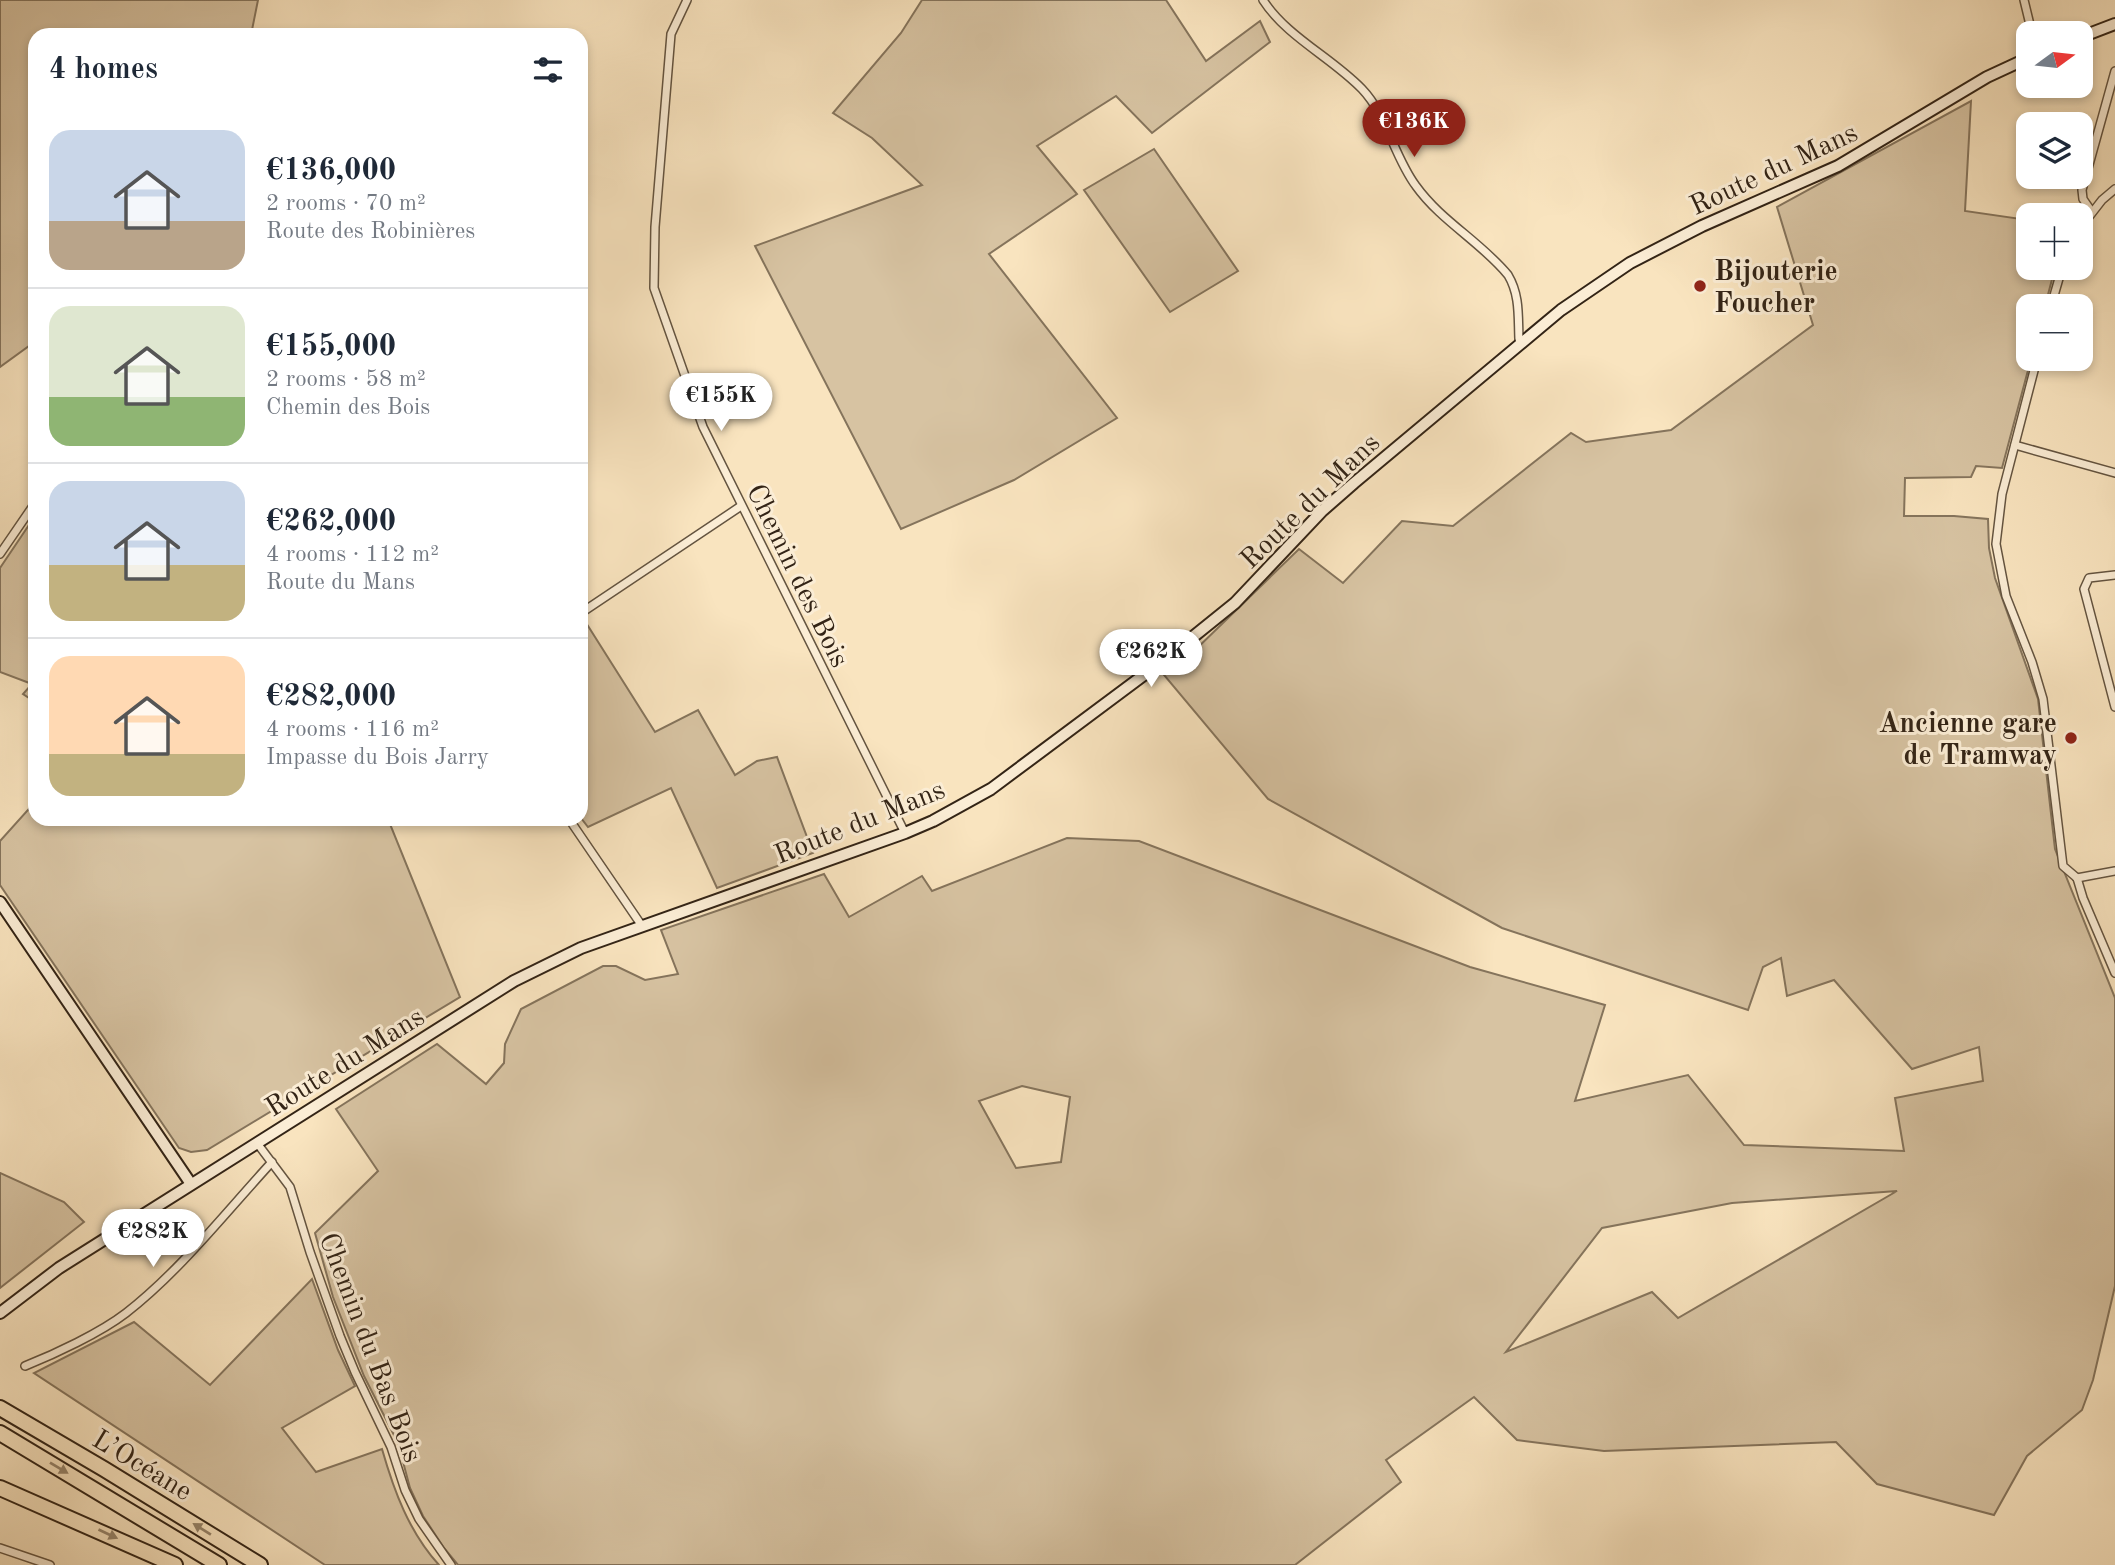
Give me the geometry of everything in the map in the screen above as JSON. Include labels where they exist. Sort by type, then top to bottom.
[{"type":"highway","name":"L’Océane","points":[[0,1408],[260,1565]]},
{"type":"highway","name":"L’Océane","points":[[0,1433],[219,1565]]},
{"type":"highway","points":[[0,1488],[175,1565]]},
{"type":"street","name":"Chemin des Bois","points":[[687,0],[671,34],[654,288],[703,427],[905,833]]},
{"type":"street","points":[[1263,0],[1278,19],[1345,72],[1365,92],[1402,165],[1427,201],[1508,275],[1518,299],[1519,339],[1522,342]]},
{"type":"street","points":[[2024,0],[2029,21]]},
{"type":"street","points":[[2093,32],[2115,24]]},
{"type":"street","name":"Route du Mans","points":[[0,1313],[59,1268],[514,981],[581,948],[905,833],[933,821],[990,789],[1212,623],[1248,590],[1322,511],[1561,310],[1646,254],[1702,226],[1838,166],[1987,77],[2016,64]]},
{"type":"street","points":[[2086,203],[2082,190],[2115,71]]},
{"type":"street","points":[[2093,211],[2115,189]]},
{"type":"street","points":[[2034,371],[1998,514],[1998,560],[2006,596],[2043,699],[2063,866],[2077,878],[2115,974]]},
{"type":"street","points":[[2015,445],[2115,473]]},
{"type":"street","points":[[588,609],[741,506]]},
{"type":"street","points":[[0,554],[28,513]]},
{"type":"street","points":[[2115,575],[2089,578],[2084,589],[2115,707]]},
{"type":"street","points":[[574,826],[642,926]]},
{"type":"street","points":[[2077,878],[2115,871]]},
{"type":"street","points":[[0,902],[191,1184]]},
{"type":"street","name":"Chemin du Bas Bois","points":[[257,1143],[290,1186],[340,1336],[391,1447],[405,1490],[419,1520],[451,1565]]},
{"type":"street","points":[[25,1366],[56,1353],[124,1315],[173,1270],[272,1162]]},
{"type":"street","points":[[0,1548],[50,1565]]},
{"type":"shaded area","points":[[0,0],[258,0],[252,28],[28,28],[28,347],[0,367]]},
{"type":"shaded area","points":[[922,0],[1166,0],[1206,61],[1260,21],[1270,42],[1152,133],[1116,96],[1037,146],[1077,194],[989,254],[1117,418],[1014,480],[901,529],[755,246],[922,185],[872,138],[833,113],[901,33]]},
{"type":"shaded area","points":[[1971,101],[1965,211],[2016,218],[2016,280],[2052,280],[2048,294],[2016,294],[2016,371],[2028,371],[2002,468],[1976,466],[1971,477],[1905,478],[1904,516],[1988,519],[1989,548],[1995,578],[2038,699],[2055,849],[2115,998],[2115,1286],[2093,1380],[2082,1410],[2027,1456],[1994,1515],[1877,1484],[1836,1442],[1604,1451],[1517,1440],[1474,1397],[1386,1460],[1401,1482],[1295,1565],[458,1565],[423,1516],[410,1488],[398,1443],[364,1376],[333,1297],[315,1233],[378,1171],[336,1109],[437,1044],[486,1084],[504,1063],[505,1044],[521,1009],[603,966],[616,966],[645,980],[678,974],[661,930],[824,874],[849,917],[922,876],[932,891],[1067,838],[1139,841],[1470,967],[1605,1005],[1575,1101],[1688,1075],[1744,1145],[1904,1151],[1895,1098],[1983,1081],[1979,1047],[1912,1069],[1834,980],[1787,996],[1781,958],[1763,967],[1748,1010],[1502,928],[1268,799],[1164,675],[1189,656],[1299,549],[1343,583],[1402,521],[1453,526],[1571,433],[1586,442],[1671,430],[1813,325],[1777,207]],"holes":[[[1022,1086],[1070,1097],[1061,1162],[1016,1168],[979,1101]],[[1897,1191],[1678,1318],[1652,1292],[1506,1352],[1602,1228],[1732,1203]]]},
{"type":"shaded area","points":[[1154,149],[1238,271],[1170,312],[1084,190]]},
{"type":"shaded area","points":[[28,526],[28,682],[0,672],[0,568]]},
{"type":"shaded area","points":[[588,626],[655,732],[698,710],[735,775],[757,761],[777,757],[813,853],[717,888],[671,788],[588,827]]},
{"type":"shaded area","points":[[28,810],[28,826],[391,826],[460,997],[207,1150],[191,1152],[179,1148],[0,885],[0,841]]},
{"type":"shaded area","points":[[0,1173],[64,1202],[84,1222],[0,1288]]},
{"type":"shaded area","points":[[312,1279],[338,1350],[355,1386],[282,1428],[316,1472],[382,1449],[411,1525],[439,1565],[325,1565],[34,1373],[134,1322],[210,1385]]},
{"type":"place","name":"Bijouterie Foucher","points":[[1700,286]]},
{"type":"place","name":"Ancienne gare de Tramway","points":[[2071,738]]}]
